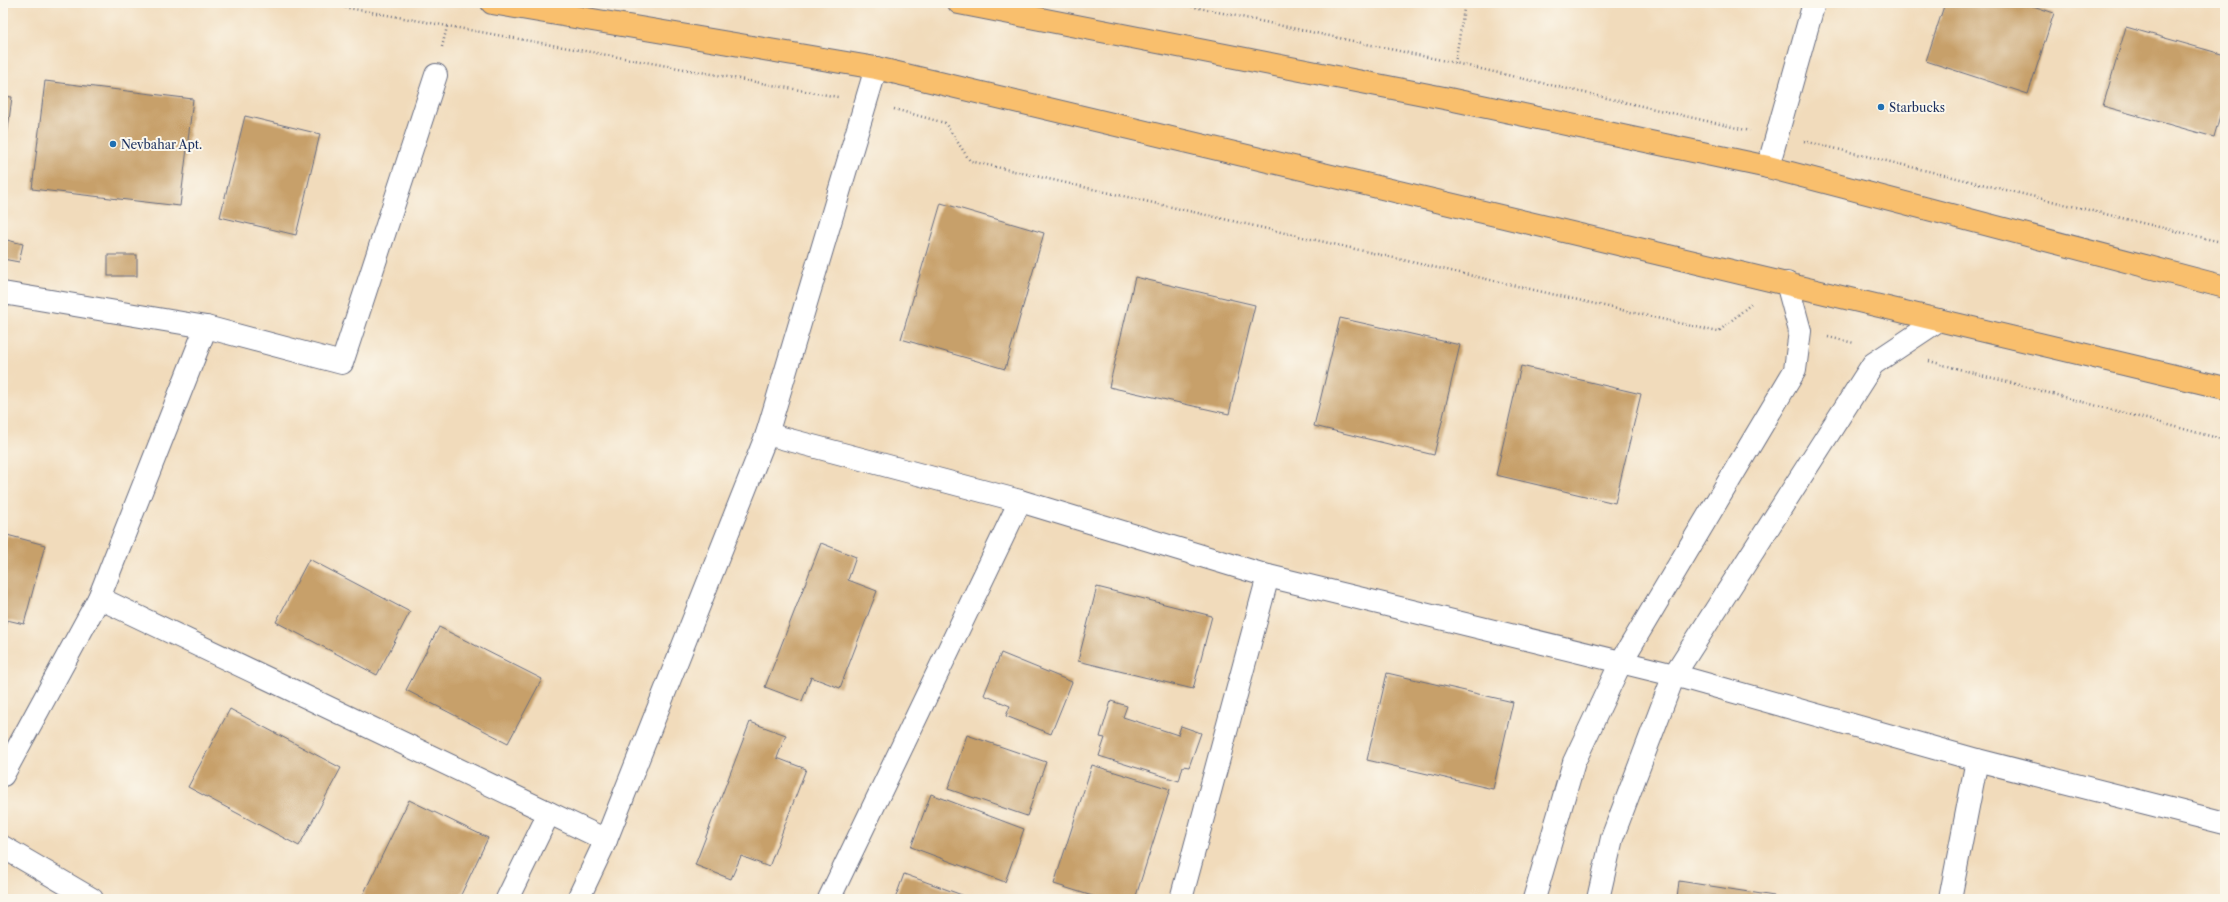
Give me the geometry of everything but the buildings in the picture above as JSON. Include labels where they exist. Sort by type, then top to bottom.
[{"type":"main road","points":[[492,3],[876,68],[2225,388]]},
{"type":"main road","points":[[959,3],[1456,101],[1768,167],[2225,288]]},
{"type":"street","points":[[1768,167],[1814,3]]},
{"type":"street","points":[[578,899],[606,840],[766,434],[876,68]]},
{"type":"street","points":[[3,293],[206,327],[342,363],[436,75]]},
{"type":"street","points":[[1534,899],[1574,762],[1621,662],[1795,370],[1800,331],[1787,283]]},
{"type":"street","points":[[1598,899],[1612,838],[1674,675],[1873,364],[1939,320]]},
{"type":"street","points":[[3,775],[99,598],[206,327]]},
{"type":"street","points":[[766,434],[1020,501],[1268,576],[1674,675],[1977,760],[2225,823]]},
{"type":"street","points":[[829,899],[1020,501]]},
{"type":"street","points":[[1181,899],[1268,576]]},
{"type":"street","points":[[99,598],[606,840]]},
{"type":"street","points":[[1950,899],[1977,760]]},
{"type":"street","points":[[507,899],[549,813]]},
{"type":"street","points":[[3,847],[92,899]]},
{"type":"path","points":[[321,3],[866,102],[945,123],[970,161],[1718,332],[1752,303]]},
{"type":"path","points":[[1176,3],[1455,63],[1723,126],[1807,142],[2225,244]]},
{"type":"path","points":[[1455,63],[1465,3]]},
{"type":"path","points":[[1800,331],[1893,351],[2225,440]]},
{"type":"place","name":"Starbucks","points":[[1881,107]]},
{"type":"place","name":"Nevbahar Apt.","points":[[113,144]]}]
